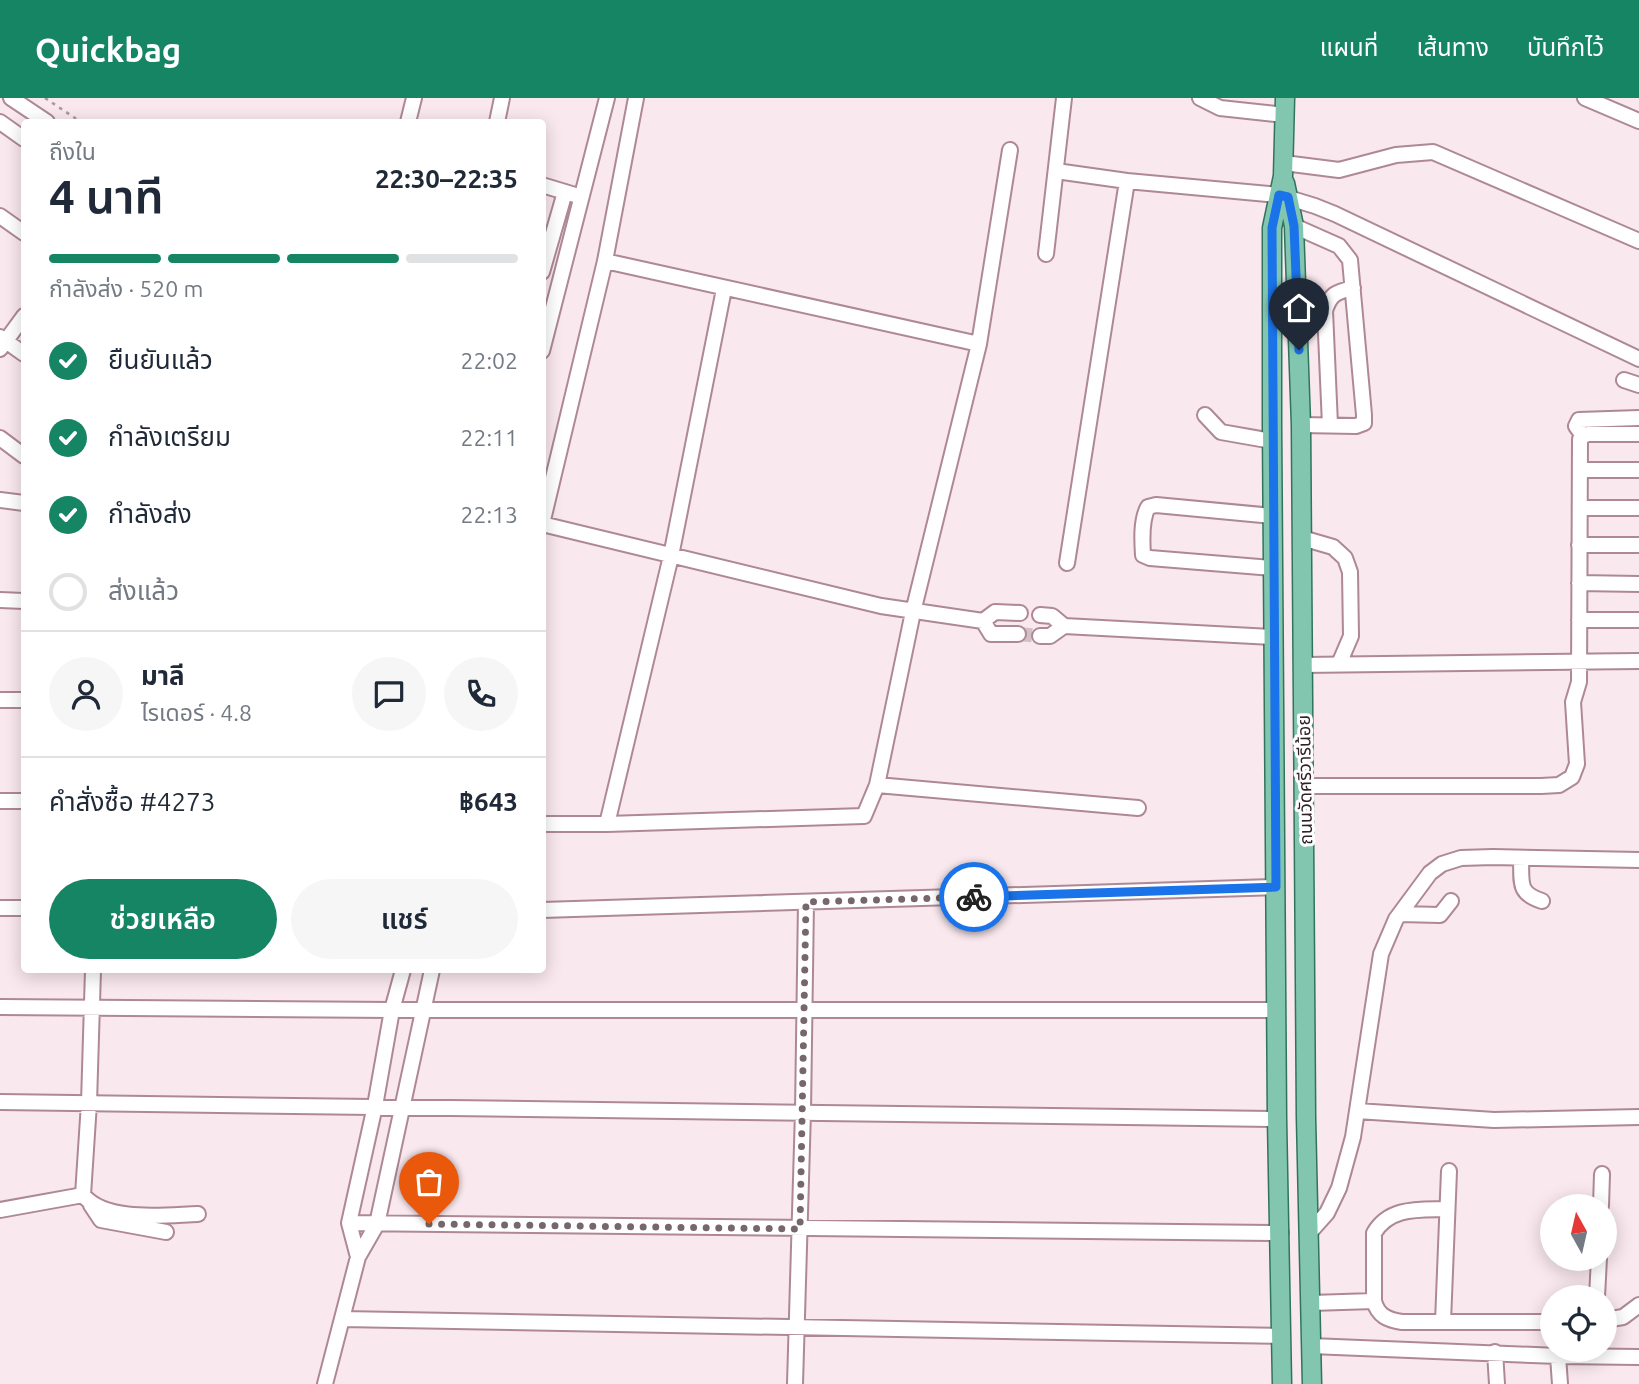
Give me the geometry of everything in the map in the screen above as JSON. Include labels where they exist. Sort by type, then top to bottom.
[{"type":"main road","name":"ถนนวัดศรีวารีน้อย","points":[[1285,106],[1284,196],[1294,226],[1301,425],[1306,1117],[1312,1384]]},
{"type":"main road","name":"ถนนวัดศรีวารีน้อย","points":[[1282,1384],[1277,1119],[1272,228],[1284,196]]},
{"type":"main road","points":[[1272,433],[1301,425]]},
{"type":"street","points":[[11,98],[42,119]]},
{"type":"street","points":[[409,119],[414,98]]},
{"type":"street","points":[[498,119],[502,98]]},
{"type":"street","points":[[546,336],[607,98]]},
{"type":"street","points":[[546,507],[605,261],[636,98]]},
{"type":"street","points":[[1046,254],[1063,98]]},
{"type":"street","points":[[1199,98],[1220,108],[1285,106]]},
{"type":"street","points":[[1585,98],[1639,121]]},
{"type":"street","points":[[0,122],[21,137]]},
{"type":"street","points":[[546,824],[864,816],[877,785],[913,612],[979,344],[1010,150]]},
{"type":"street","points":[[1284,170],[1339,170],[1396,155],[1433,152],[1639,241]]},
{"type":"street","points":[[1056,171],[1127,181],[1284,196],[1335,214],[1639,359]]},
{"type":"street","points":[[1066,563],[1127,181]]},
{"type":"street","points":[[546,187],[583,198]]},
{"type":"street","points":[[546,258],[565,192]]},
{"type":"street","points":[[0,216],[21,231]]},
{"type":"street","points":[[1294,226],[1339,246],[1350,260],[1364,423],[1356,426],[1301,425]]},
{"type":"street","points":[[605,261],[979,344]]},
{"type":"street","points":[[1329,425],[1325,311],[1329,297],[1336,292],[1353,288]]},
{"type":"street","points":[[607,824],[671,556],[724,289]]},
{"type":"street","points":[[21,320],[2,342],[21,352]]},
{"type":"street","points":[[1624,380],[1639,385]]},
{"type":"street","points":[[1205,415],[1218,431],[1272,433]]},
{"type":"street","points":[[1583,436],[1576,426],[1579,420],[1639,418]]},
{"type":"street","points":[[1305,786],[1541,786],[1559,785],[1573,776],[1577,764],[1573,702],[1579,682],[1580,439],[1588,434],[1639,434]]},
{"type":"street","points":[[0,439],[21,454]]},
{"type":"street","points":[[1580,470],[1639,470]]},
{"type":"street","points":[[0,500],[21,503]]},
{"type":"street","points":[[1273,516],[1156,505],[1148,507],[1144,514],[1143,555],[1150,558],[1273,568]]},
{"type":"street","points":[[1580,508],[1639,508]]},
{"type":"street","points":[[546,525],[913,612],[983,621],[995,612],[1020,613]]},
{"type":"street","points":[[1302,538],[1334,547],[1345,558],[1350,572],[1351,636],[1339,664]]},
{"type":"street","points":[[1579,545],[1639,545]]},
{"type":"street","points":[[1579,583],[1639,584]]},
{"type":"street","points":[[0,600],[21,601]]},
{"type":"street","points":[[1040,615],[1052,616],[1064,626],[1274,637]]},
{"type":"street","points":[[1579,620],[1639,620]]},
{"type":"street","points":[[983,621],[991,634],[1018,635]]},
{"type":"street","points":[[1040,636],[1050,636],[1064,626]]},
{"type":"street","points":[[1303,665],[1639,661]]},
{"type":"street","points":[[0,700],[21,700]]},
{"type":"street","points":[[877,785],[1138,808]]},
{"type":"street","points":[[0,801],[21,801]]},
{"type":"street","points":[[1310,1232],[1327,1213],[1339,1188],[1353,1137],[1381,954],[1400,914],[1430,873],[1442,864],[1461,858],[1639,860]]},
{"type":"street","points":[[1521,859],[1523,891],[1527,896],[1542,901]]},
{"type":"street","points":[[546,910],[1276,887]]},
{"type":"street","points":[[1400,914],[1440,915],[1451,901]]},
{"type":"street","points":[[795,1384],[806,902]]},
{"type":"street","points":[[0,908],[21,908]]},
{"type":"street","points":[[93,973],[86,1200],[101,1220],[166,1232]]},
{"type":"street","points":[[358,1257],[349,1223],[375,1106],[392,1010],[402,973]]},
{"type":"street","points":[[325,1384],[358,1257],[377,1224],[431,973]]},
{"type":"street","points":[[0,1007],[1277,1010]]},
{"type":"street","points":[[0,1102],[1277,1119]]},
{"type":"street","points":[[1357,1111],[1494,1120],[1639,1117]]},
{"type":"street","points":[[1443,1322],[1449,1171]]},
{"type":"street","points":[[1601,1194],[1602,1174]]},
{"type":"street","points":[[0,1210],[86,1200],[116,1213],[198,1214]]},
{"type":"street","points":[[1447,1209],[1398,1211],[1378,1225],[1374,1233],[1374,1301],[1382,1316],[1391,1320],[1443,1322],[1540,1322]]},
{"type":"street","points":[[349,1223],[1281,1233]]},
{"type":"street","points":[[1311,1303],[1374,1301]]},
{"type":"street","points":[[1617,1318],[1623,1317],[1639,1305]]},
{"type":"street","points":[[342,1319],[1282,1336]]},
{"type":"street","points":[[1311,1346],[1540,1355]]},
{"type":"street","points":[[1495,1352],[1497,1384]]},
{"type":"street","points":[[1617,1357],[1639,1357]]},
{"type":"street","points":[[1558,1362],[1560,1384]]},
{"type":"path","points":[[45,98],[76,119]]},
{"type":"tunnel","points":[[1018,634],[1040,636]]},
{"type":"way so far","points":[[429,1224],[800,1229],[806,902],[974,897]]},
{"type":"route","points":[[974,897],[1276,887],[1272,228],[1279,195],[1288,197],[1294,226],[1299,350]]}]
